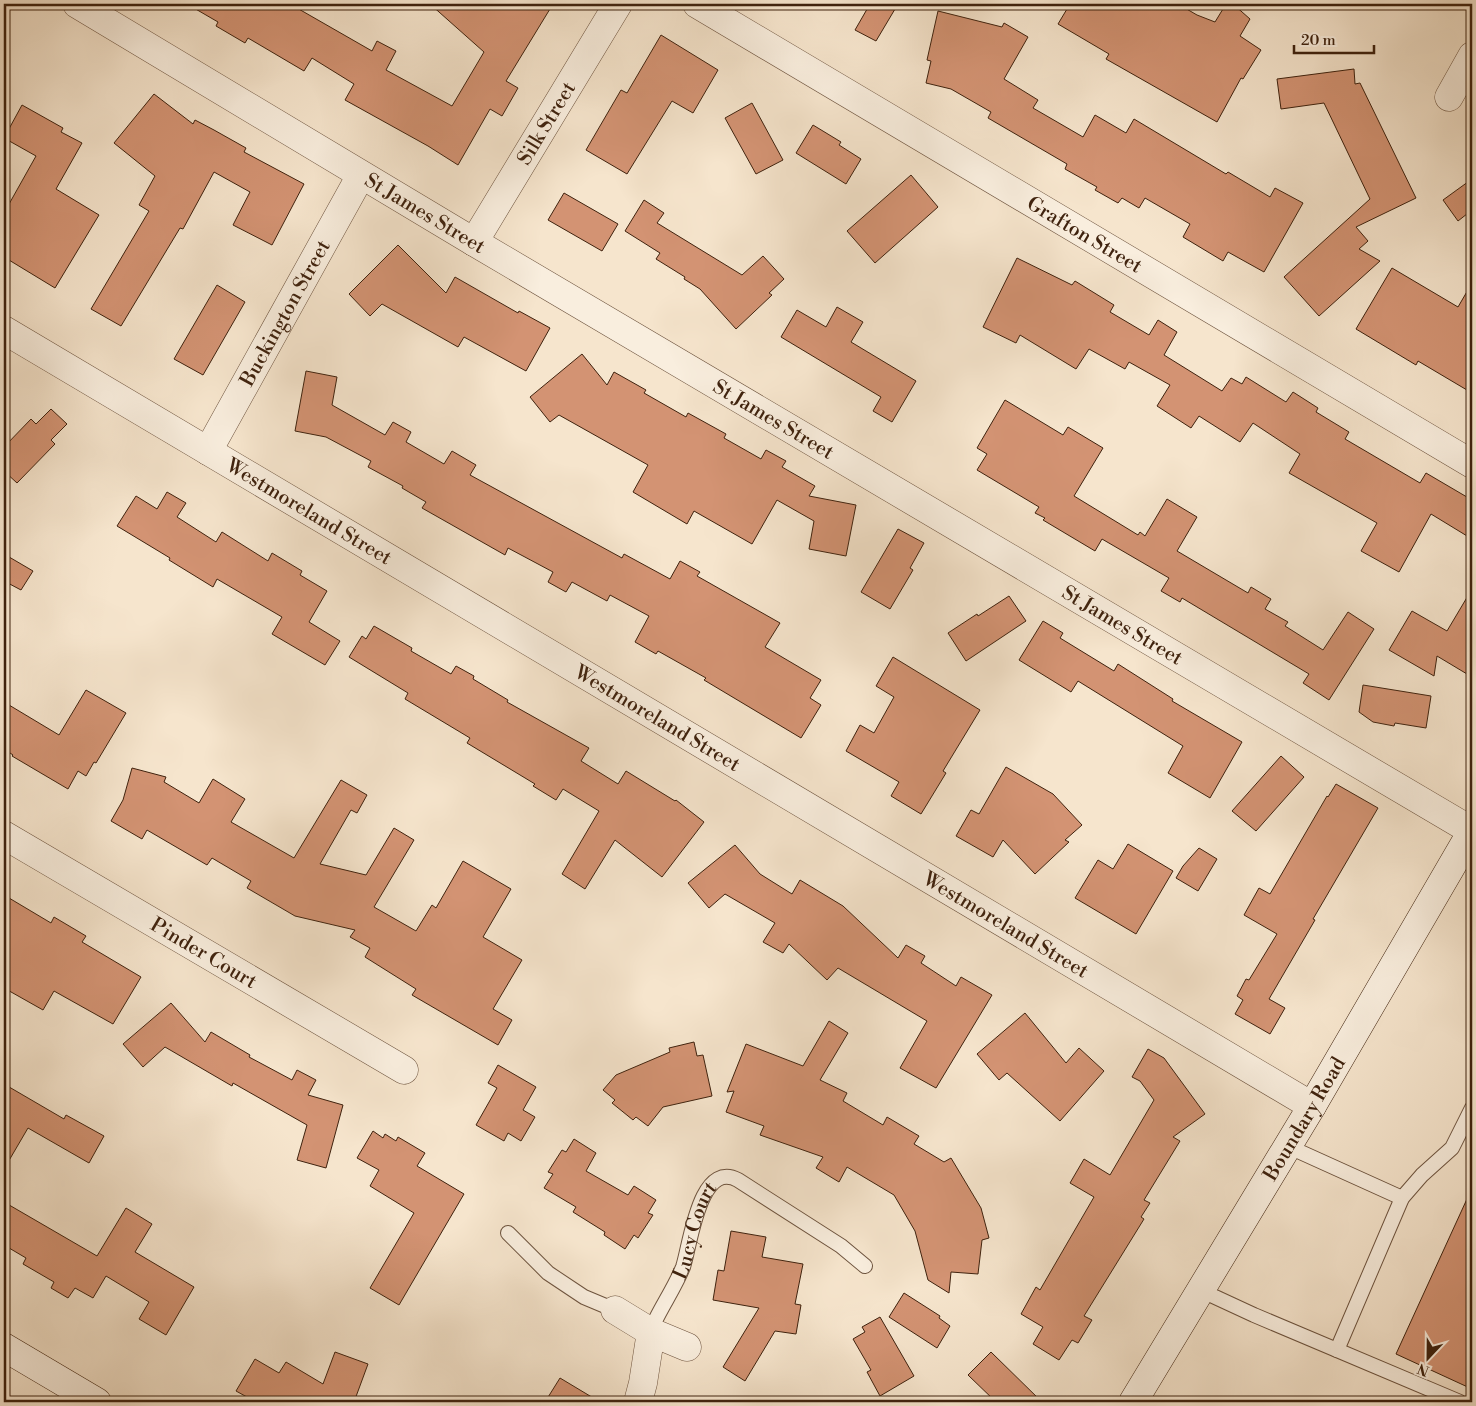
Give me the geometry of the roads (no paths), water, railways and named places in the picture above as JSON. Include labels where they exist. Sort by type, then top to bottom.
[{"type":"street","name":"St James Street","points":[[77,4],[474,242],[1472,831]]},
{"type":"street","name":"Silk Street","points":[[474,242],[618,4]]},
{"type":"street","name":"Grafton Street","points":[[697,4],[1472,464]]},
{"type":"street","points":[[1449,97],[1472,56]]},
{"type":"street","name":"Buckington Street","points":[[208,451],[361,175]]},
{"type":"street","name":"Westmoreland Street","points":[[7,340],[208,451],[1312,1106]]},
{"type":"street","name":"Boundary Road","points":[[1133,1402],[1312,1106],[1472,831]]},
{"type":"street","name":"Pinder Court","points":[[4,835],[404,1070]]},
{"type":"street","points":[[615,1310],[651,1332],[687,1347]]},
{"type":"street","name":"Lucy Court","points":[[638,1402],[651,1332]]},
{"type":"street","points":[[4,1347],[97,1402]]},
{"type":"lane","points":[[1337,1350],[1402,1198],[1422,1175],[1452,1148],[1472,1108]]},
{"type":"lane","points":[[1287,1146],[1402,1198]]},
{"type":"lane","name":"Lucy Court","points":[[651,1332],[656,1318],[683,1266],[700,1201],[708,1188],[722,1178],[738,1180],[841,1246],[865,1266]]},
{"type":"lane","points":[[508,1233],[548,1273],[584,1297],[615,1310]]},
{"type":"lane","points":[[1200,1290],[1460,1402]]}]
